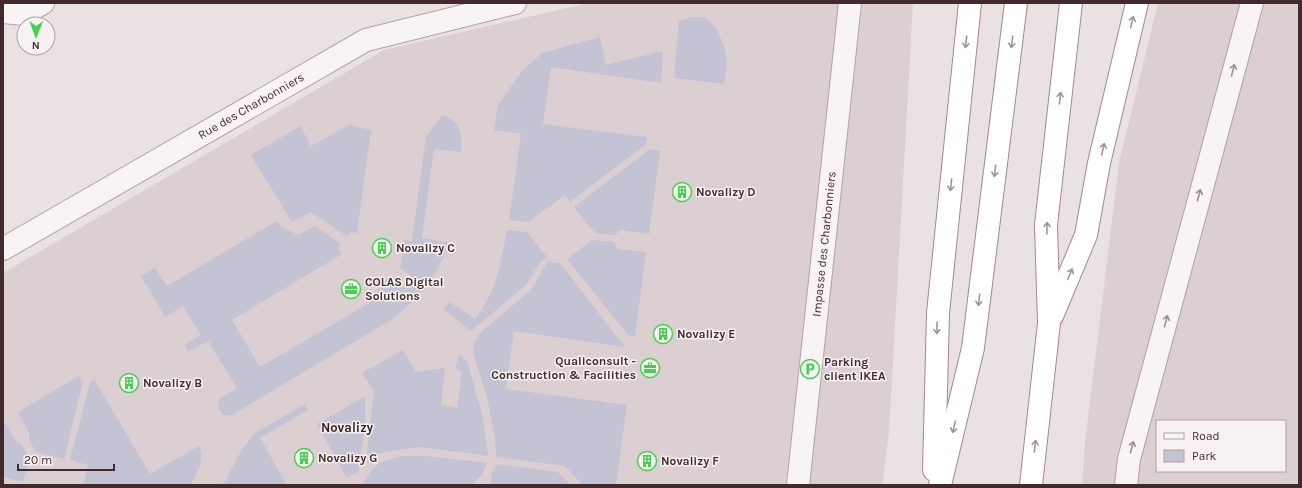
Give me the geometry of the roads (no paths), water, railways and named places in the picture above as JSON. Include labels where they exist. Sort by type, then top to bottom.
[{"type":"highway","points":[[934,485],[938,313],[970,3]]},
{"type":"highway","points":[[940,485],[973,348],[1016,3]]},
{"type":"highway","points":[[1031,485],[1049,323],[1046,225],[1071,3]]},
{"type":"highway","points":[[1049,323],[1086,235],[1099,163],[1137,3]]},
{"type":"street","points":[[3,12],[24,14],[43,3]]},
{"type":"street","name":"Rue des Charbonniers","points":[[3,249],[366,40],[515,3]]},
{"type":"street","name":"Impasse des Charbonniers","points":[[798,485],[850,3]]},
{"type":"street","points":[[1126,485],[1129,459],[1224,109],[1242,35],[1252,3]]},
{"type":"place","name":"Novalizy D","points":[[682,192]]},
{"type":"place","name":"Novalizy C","points":[[382,248]]},
{"type":"place","name":"COLAS Digital Solutions","points":[[351,289]]},
{"type":"place","name":"Novalizy E","points":[[663,334]]},
{"type":"place","name":"Qualiconsult - Construction & Facilities","points":[[650,368]]},
{"type":"place","name":"Parking client IKEA","points":[[810,369]]},
{"type":"place","name":"Novalizy B","points":[[129,383]]},
{"type":"place","name":"Novalizy G","points":[[304,458]]},
{"type":"place","name":"Novalizy F","points":[[647,461]]},
{"type":"district","name":"Novalizy","points":[[347,427]]}]
